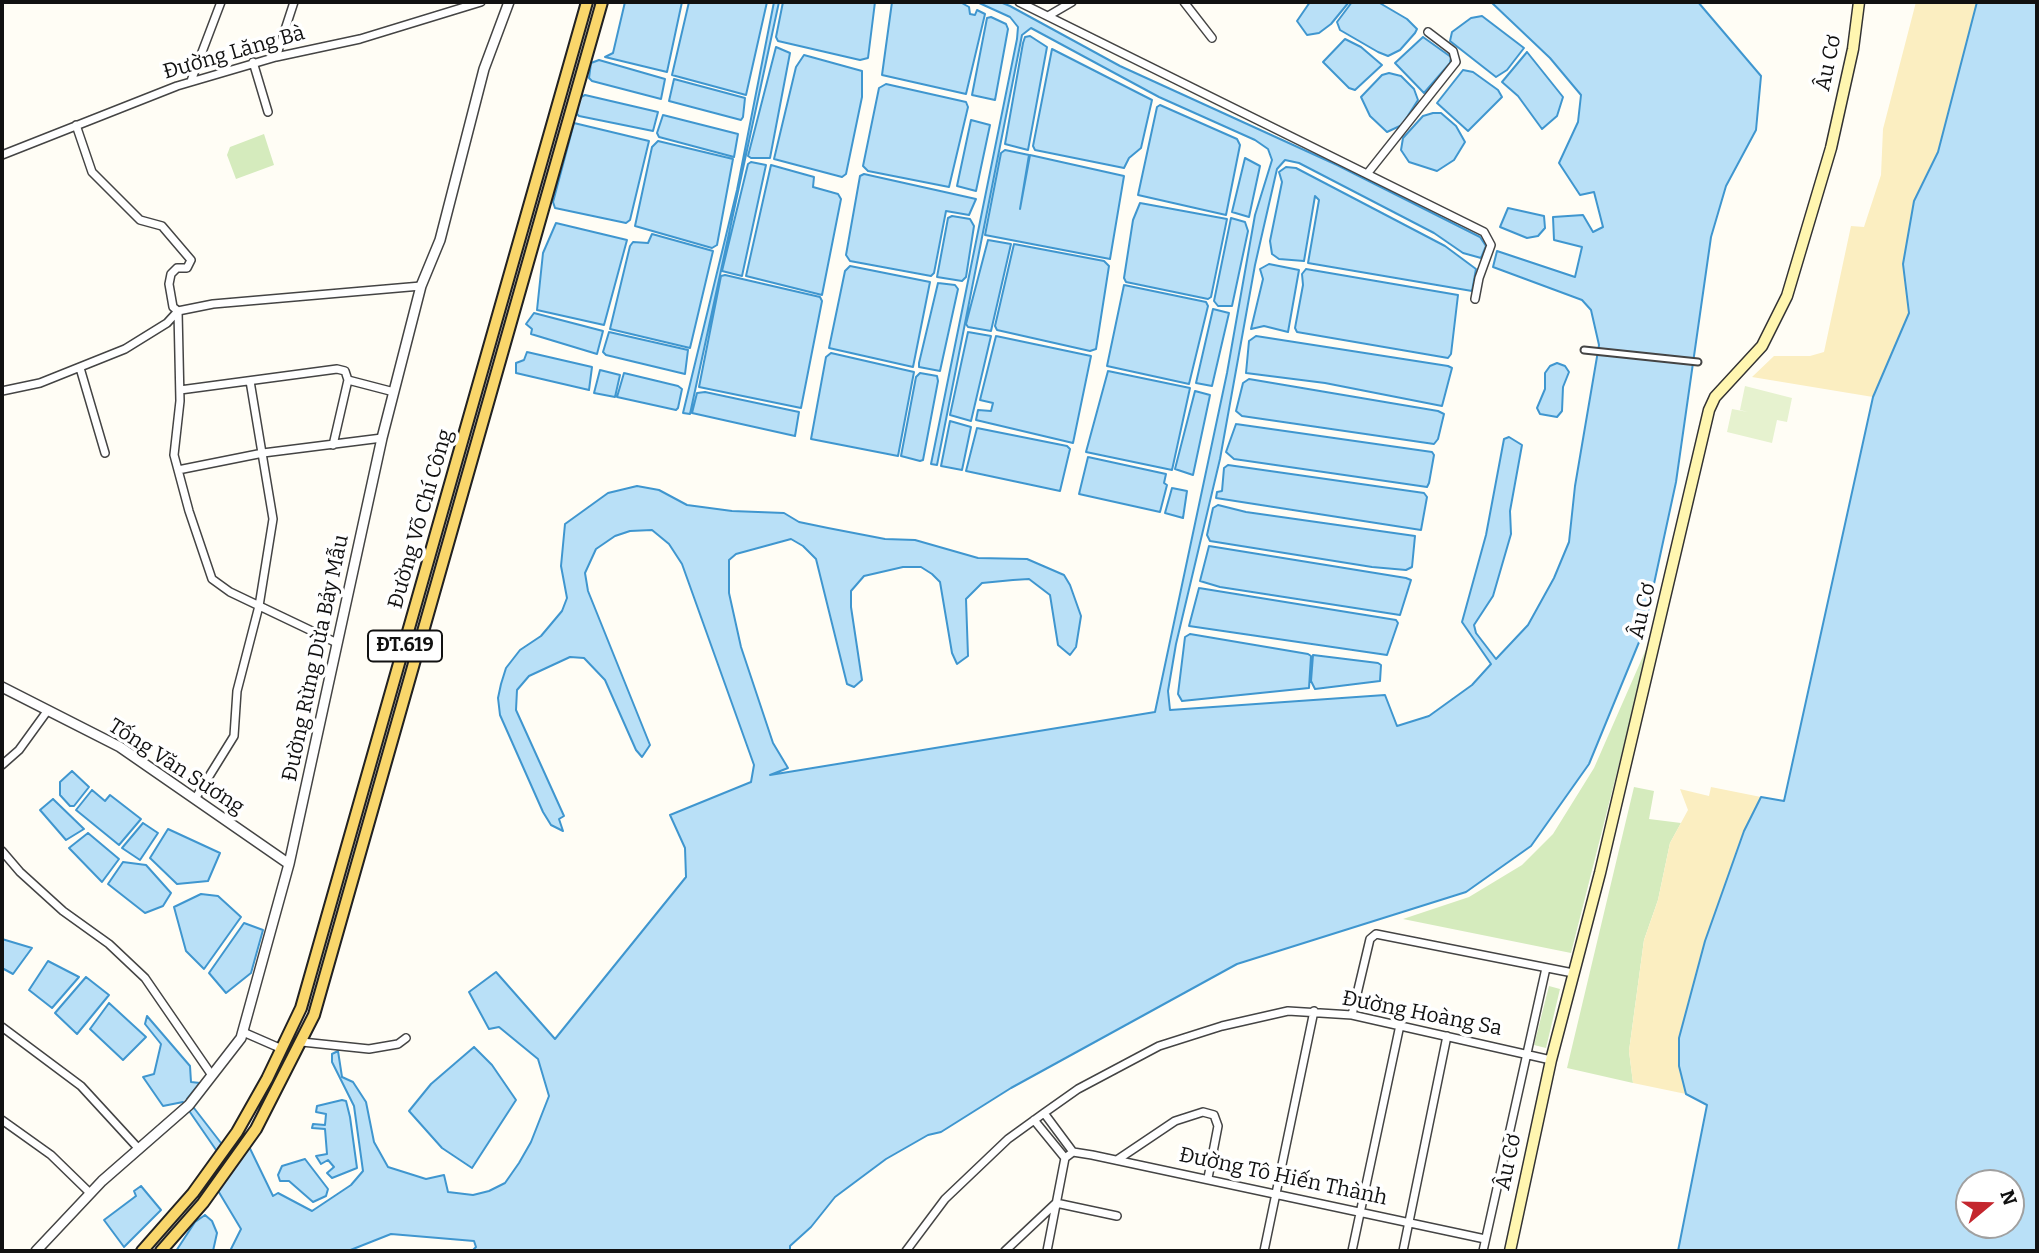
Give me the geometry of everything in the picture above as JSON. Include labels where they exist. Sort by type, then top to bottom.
[{"type":"main road","name":"Đường Võ Chí Công","points":[[142,1251],[192,1193],[237,1132],[282,1049],[300,1008],[328,918],[587,2]]},
{"type":"main road","name":"Đường Võ Chí Công","points":[[161,1251],[203,1203],[256,1129],[302,1042],[330,968],[602,2]]},
{"type":"main road","name":"Âu Cơ","points":[[1510,1251],[1551,1059],[1654,649],[1709,410],[1714,397],[1762,346],[1787,296],[1831,148],[1853,49],[1860,2]]},
{"type":"main road","points":[[472,409],[486,413]]},
{"type":"street","points":[[191,81],[221,2]]},
{"type":"street","points":[[276,57],[294,2]]},
{"type":"street","name":"Đường Lăng Bà","points":[[2,155],[191,81],[253,62],[360,39],[481,2]]},
{"type":"street","name":"Đường Rừng Dừa Bảy Mẫu","points":[[36,1251],[90,1193],[189,1105],[243,1032],[289,864],[382,438],[421,286],[440,240],[484,69],[509,2]]},
{"type":"street","points":[[1019,2],[1484,232],[1490,238],[1491,245],[1479,278],[1475,299]]},
{"type":"street","points":[[1048,16],[1073,2]]},
{"type":"street","points":[[1184,2],[1212,38]]},
{"type":"street","points":[[1367,174],[1456,62],[1453,51],[1429,32]]},
{"type":"street","points":[[253,62],[268,111]]},
{"type":"street","points":[[76,125],[92,172],[140,220],[162,226],[191,260],[187,268],[177,268],[171,274],[169,284],[173,307],[178,310]]},
{"type":"street","points":[[2,391],[40,383],[125,349],[167,323],[178,310],[213,304],[421,286]]},
{"type":"street","points":[[178,310],[180,390],[174,455],[212,579],[259,606],[337,643]]},
{"type":"street","points":[[1584,350],[1698,362]]},
{"type":"street","points":[[80,368],[105,453]]},
{"type":"street","points":[[180,390],[337,369],[345,371],[348,380],[333,445]]},
{"type":"street","points":[[348,380],[394,391]]},
{"type":"street","points":[[195,799],[234,736],[237,691],[259,606],[273,519],[250,381]]},
{"type":"street","points":[[178,470],[263,453],[382,438]]},
{"type":"street","name":"Tống Văn Sương","points":[[2,687],[120,747],[289,864]]},
{"type":"street","points":[[2,765],[19,750],[48,710]]},
{"type":"street","points":[[2,851],[20,872],[63,911],[110,944],[145,978],[165,1003],[211,1074]]},
{"type":"street","points":[[1352,1015],[1370,939],[1376,934],[1573,973]]},
{"type":"street","points":[[1483,1251],[1546,968]]},
{"type":"street","name":"Đường Hoàng Sa","points":[[906,1251],[945,1199],[1008,1139],[1044,1112],[1078,1088],[1159,1046],[1222,1026],[1288,1011],[1352,1015],[1551,1059]]},
{"type":"street","points":[[1264,1251],[1314,1012]]},
{"type":"street","points":[[1352,1251],[1401,1025]]},
{"type":"street","points":[[2,1027],[81,1086],[138,1148]]},
{"type":"street","points":[[243,1032],[282,1049]]},
{"type":"street","points":[[1403,1251],[1447,1036]]},
{"type":"street","points":[[302,1042],[369,1049],[398,1044],[406,1038]]},
{"type":"street","points":[[1044,1112],[1073,1152],[1065,1157],[1047,1251]]},
{"type":"street","points":[[1117,1160],[1175,1121],[1203,1112],[1214,1115],[1218,1126],[1208,1178]]},
{"type":"street","points":[[2,1120],[51,1155],[90,1193]]},
{"type":"street","points":[[1034,1120],[1065,1157]]},
{"type":"street","name":"Đường Tô Hiến Thành","points":[[1073,1152],[1208,1178],[1485,1239]]},
{"type":"street","points":[[1056,1203],[1117,1216]]},
{"type":"street","points":[[1005,1251],[1056,1203]]},
{"type":"green space","points":[[264,134],[274,165],[236,179],[227,155],[230,147]]},
{"type":"green space","points":[[1745,386],[1792,398],[1787,422],[1777,420],[1772,443],[1727,432],[1732,409],[1748,412],[1740,410]]},
{"type":"green space","points":[[1651,638],[1571,953],[1403,919],[1469,897],[1522,865],[1553,834],[1594,768]]},
{"type":"green space","points":[[1634,787],[1654,791],[1649,819],[1681,823],[1670,843],[1658,900],[1644,940],[1629,1051],[1633,1083],[1567,1068]]},
{"type":"green space","points":[[1549,986],[1560,989],[1546,1048],[1534,1045]]},
{"type":"sand","points":[[1916,2],[1977,2],[1938,152],[1914,201],[1903,263],[1909,313],[1895,351],[1873,397],[1752,377],[1774,356],[1810,356],[1824,352],[1851,226],[1864,227],[1881,175],[1883,129]]},
{"type":"sand","points":[[1711,787],[1761,797],[1744,831],[1705,941],[1679,1038],[1679,1066],[1686,1094],[1633,1083],[1629,1051],[1644,940],[1658,900],[1670,843],[1688,810],[1680,789],[1709,796]]},
{"type":"water","points":[[625,2],[682,2],[667,72],[605,57],[613,53]]},
{"type":"water","points":[[689,2],[767,2],[746,95],[672,75]]},
{"type":"water","points":[[774,2],[779,2],[690,414],[683,413],[737,190]]},
{"type":"water","points":[[783,2],[875,2],[868,58],[860,60],[778,41],[776,37]]},
{"type":"water","points":[[892,2],[960,2],[969,7],[970,14],[975,15],[977,10],[985,14],[966,94],[882,75]]},
{"type":"water","points":[[977,2],[1000,2],[1010,6],[1120,66],[1337,165],[1480,237],[1486,246],[1481,258],[1463,253],[1434,233],[1299,163],[1285,160],[1277,169],[1255,265],[1220,459],[1176,644],[1168,691],[1170,710],[1385,695],[1397,726],[1429,716],[1472,685],[1491,664],[1462,622],[1486,535],[1504,439],[1509,437],[1522,445],[1510,511],[1511,534],[1493,596],[1474,625],[1476,633],[1496,659],[1528,625],[1554,578],[1569,542],[1575,486],[1599,345],[1591,310],[1582,300],[1493,267],[1497,251],[1575,277],[1582,247],[1554,240],[1553,217],[1583,215],[1593,232],[1603,227],[1594,192],[1580,195],[1559,163],[1578,122],[1581,95],[1550,58],[1491,2],[1698,2],[1761,76],[1756,130],[1726,186],[1711,237],[1676,482],[1644,630],[1589,764],[1531,846],[1466,892],[1237,964],[1011,1088],[941,1132],[928,1135],[886,1159],[835,1197],[811,1227],[790,1246],[790,1251],[450,1251],[473,1250],[476,1247],[474,1241],[391,1234],[348,1251],[230,1251],[241,1229],[211,1179],[223,1160],[183,1102],[163,1106],[143,1077],[154,1074],[161,1044],[145,1024],[147,1016],[190,1066],[191,1082],[200,1083],[187,1099],[228,1152],[242,1132],[273,1196],[278,1193],[312,1211],[351,1185],[363,1171],[354,1106],[332,1062],[332,1054],[338,1051],[342,1077],[353,1082],[366,1102],[374,1142],[388,1167],[426,1179],[444,1175],[448,1192],[473,1195],[489,1191],[505,1183],[519,1163],[531,1142],[549,1096],[538,1059],[499,1027],[489,1029],[469,992],[496,972],[555,1039],[686,877],[685,848],[670,815],[751,782],[754,765],[682,564],[669,544],[652,530],[630,531],[615,536],[596,549],[585,573],[588,591],[650,745],[642,757],[636,750],[605,680],[584,658],[570,657],[529,676],[517,690],[516,710],[564,816],[559,819],[563,831],[551,825],[543,812],[500,715],[498,698],[506,668],[520,650],[541,636],[562,611],[567,598],[561,566],[565,524],[608,493],[637,486],[659,490],[687,505],[732,511],[784,513],[799,522],[885,539],[915,540],[978,558],[1027,559],[1064,575],[1070,585],[1081,616],[1076,647],[1070,655],[1058,645],[1050,595],[1029,579],[1013,580],[982,583],[966,599],[968,656],[957,664],[952,653],[940,582],[932,574],[921,567],[903,567],[864,576],[851,591],[862,680],[854,687],[847,684],[816,559],[791,539],[736,554],[729,560],[729,593],[741,647],[773,743],[788,768],[770,775],[1155,712],[1227,373],[1255,215],[1272,160],[1268,149],[1255,140],[1159,97],[1031,28],[1022,35],[937,465],[931,464],[1017,39],[1018,27],[1010,17]]},
{"type":"water","points":[[1310,2],[1349,2],[1331,24],[1319,33],[1307,35],[1297,21]]},
{"type":"water","points":[[1352,2],[1378,2],[1407,19],[1417,29],[1400,50],[1388,56],[1378,52],[1340,30],[1337,22]]},
{"type":"water","points":[[1977,2],[2037,2],[2037,1251],[1678,1251],[1707,1105],[1686,1094],[1679,1066],[1679,1038],[1705,941],[1744,831],[1761,797],[1784,801],[1873,397],[1909,313],[1903,264],[1914,201],[1938,152]]},
{"type":"water","points":[[1482,16],[1524,48],[1507,70],[1496,77],[1450,41],[1452,32],[1471,18]]},
{"type":"water","points":[[991,17],[1006,24],[1008,29],[995,100],[972,95],[987,18]]},
{"type":"water","points":[[1030,36],[1047,47],[1028,150],[1005,144],[1023,43],[1025,37]]},
{"type":"water","points":[[1423,37],[1451,57],[1450,63],[1424,93],[1395,63]]},
{"type":"water","points":[[1345,39],[1361,47],[1382,65],[1355,90],[1349,88],[1323,62]]},
{"type":"water","points":[[776,47],[790,53],[770,158],[751,158],[748,156]]},
{"type":"water","points":[[1052,49],[1152,100],[1141,148],[1129,158],[1124,168],[1035,150],[1033,146]]},
{"type":"water","points":[[1527,52],[1563,97],[1557,116],[1542,129],[1518,96],[1502,82]]},
{"type":"water","points":[[804,55],[862,71],[862,97],[846,174],[842,177],[774,159],[796,67]]},
{"type":"water","points":[[599,60],[665,79],[661,99],[592,81],[589,78],[591,63]]},
{"type":"water","points":[[1463,70],[1473,72],[1498,90],[1502,97],[1468,131],[1437,103]]},
{"type":"water","points":[[1389,73],[1401,76],[1414,89],[1418,100],[1402,125],[1387,132],[1370,116],[1361,97],[1382,75]]},
{"type":"water","points":[[674,79],[745,98],[743,117],[741,120],[669,101]]},
{"type":"water","points":[[886,84],[966,102],[968,107],[949,187],[868,171],[863,166],[879,88]]},
{"type":"water","points":[[585,95],[658,112],[653,131],[579,116],[579,98]]},
{"type":"water","points":[[1160,105],[1237,139],[1240,145],[1226,215],[1138,195],[1157,107]]},
{"type":"water","points":[[1441,113],[1456,126],[1465,142],[1454,160],[1437,171],[1409,162],[1401,150],[1403,138],[1423,116]]},
{"type":"water","points":[[663,115],[738,134],[734,157],[659,137],[657,133]]},
{"type":"water","points":[[971,120],[990,125],[976,191],[957,186]]},
{"type":"water","points":[[574,123],[649,141],[630,220],[626,223],[555,208],[553,202]]},
{"type":"water","points":[[658,141],[733,159],[717,245],[712,248],[635,226],[652,147]]},
{"type":"water","points":[[1005,150],[1029,155],[1020,209],[1030,155],[1124,176],[1110,259],[985,235],[1001,153]]},
{"type":"water","points":[[1245,158],[1260,166],[1249,217],[1232,212]]},
{"type":"water","points":[[751,162],[766,165],[742,276],[722,271],[748,164]]},
{"type":"water","points":[[771,165],[814,177],[813,187],[838,194],[841,199],[822,295],[746,276]]},
{"type":"water","points":[[1286,167],[1296,168],[1445,246],[1476,269],[1472,291],[1308,263],[1319,200],[1315,196],[1304,261],[1279,259],[1272,254],[1270,241],[1282,182],[1279,172]]},
{"type":"water","points":[[864,174],[976,199],[969,215],[946,211],[934,273],[931,276],[850,261],[846,255],[860,176]]},
{"type":"water","points":[[1140,203],[1227,219],[1211,297],[1208,299],[1126,282],[1124,278],[1133,220]]},
{"type":"water","points":[[1508,208],[1544,216],[1545,228],[1538,236],[1527,238],[1500,227]]},
{"type":"water","points":[[952,216],[970,219],[974,226],[966,277],[962,281],[937,277],[948,218]]},
{"type":"water","points":[[1231,218],[1245,222],[1248,231],[1232,306],[1218,306],[1214,301]]},
{"type":"water","points":[[556,223],[627,240],[604,325],[537,310],[543,253]]},
{"type":"water","points":[[652,234],[713,251],[690,348],[610,329],[630,246],[633,242],[648,243]]},
{"type":"water","points":[[988,240],[1011,244],[991,331],[968,327],[966,324]]},
{"type":"water","points":[[1014,244],[1104,261],[1109,266],[1096,349],[1090,351],[997,330],[995,326]]},
{"type":"water","points":[[1269,264],[1299,270],[1288,332],[1264,326],[1251,329],[1263,279],[1260,269]]},
{"type":"water","points":[[850,266],[930,282],[913,367],[829,348],[845,271]]},
{"type":"water","points":[[1306,269],[1458,295],[1451,354],[1448,358],[1297,332],[1295,328],[1303,285],[1302,274]]},
{"type":"water","points":[[721,276],[820,297],[822,301],[801,408],[699,387]]},
{"type":"water","points":[[938,283],[955,285],[958,289],[940,371],[919,367]]},
{"type":"water","points":[[1124,285],[1206,302],[1208,306],[1189,384],[1107,366]]},
{"type":"water","points":[[1213,309],[1229,313],[1212,386],[1196,383]]},
{"type":"water","points":[[534,313],[603,331],[597,354],[531,334],[532,329],[526,324]]},
{"type":"water","points":[[609,332],[688,350],[685,374],[606,355],[603,352]]},
{"type":"water","points":[[968,332],[991,336],[971,421],[950,415]]},
{"type":"water","points":[[996,336],[1091,356],[1073,443],[976,420],[978,410],[991,411],[993,403],[980,400]]},
{"type":"water","points":[[1256,336],[1448,366],[1452,368],[1442,406],[1325,383],[1246,373],[1249,341]]},
{"type":"water","points":[[527,352],[592,367],[589,390],[516,373],[516,363],[524,360]]},
{"type":"water","points":[[831,353],[914,372],[898,456],[811,439],[826,357]]},
{"type":"water","points":[[1557,363],[1565,366],[1569,372],[1563,387],[1562,411],[1557,417],[1540,414],[1537,408],[1545,389],[1545,373],[1550,366]]},
{"type":"water","points":[[600,370],[620,375],[615,397],[594,393]]},
{"type":"water","points":[[1108,371],[1190,388],[1172,470],[1086,452]]},
{"type":"water","points":[[624,373],[678,386],[682,389],[678,408],[676,410],[617,397]]},
{"type":"water","points":[[920,373],[937,376],[938,381],[923,460],[920,461],[901,456],[916,377]]},
{"type":"water","points":[[1249,379],[1438,411],[1444,414],[1438,439],[1434,444],[1242,416],[1236,411],[1243,383]]},
{"type":"water","points":[[1195,391],[1210,395],[1193,475],[1175,469]]},
{"type":"water","points":[[705,392],[799,412],[795,436],[692,413],[697,393]]},
{"type":"water","points":[[950,421],[971,427],[962,470],[941,466]]},
{"type":"water","points":[[1236,424],[1432,452],[1434,455],[1429,483],[1427,487],[1234,459],[1226,452]]},
{"type":"water","points":[[977,428],[1067,446],[1070,449],[1060,491],[966,471]]},
{"type":"water","points":[[1088,457],[1166,474],[1164,483],[1167,485],[1160,512],[1079,494]]},
{"type":"water","points":[[1228,465],[1424,493],[1427,497],[1421,530],[1216,498],[1217,492],[1222,491],[1224,468]]},
{"type":"water","points":[[1172,488],[1187,491],[1183,518],[1165,513]]},
{"type":"water","points":[[1218,505],[1246,512],[1415,536],[1412,567],[1406,570],[1372,567],[1210,541],[1207,535],[1213,508]]},
{"type":"water","points":[[1209,546],[1411,580],[1400,615],[1220,587],[1200,581]]},
{"type":"water","points":[[1199,588],[1396,620],[1398,623],[1387,655],[1189,626]]},
{"type":"water","points":[[1190,634],[1308,654],[1311,656],[1309,688],[1182,701],[1178,694],[1185,637]]},
{"type":"water","points":[[1313,655],[1378,663],[1381,665],[1380,681],[1315,689],[1311,681]]},
{"type":"water","points":[[72,771],[89,787],[74,806],[70,806],[60,795],[60,782]]},
{"type":"water","points":[[92,790],[105,801],[110,795],[141,819],[119,845],[76,810]]},
{"type":"water","points":[[53,799],[84,829],[66,840],[40,810]]},
{"type":"water","points":[[143,823],[158,833],[140,860],[122,848]]},
{"type":"water","points":[[168,829],[220,853],[208,881],[177,884],[150,858]]},
{"type":"water","points":[[88,833],[119,859],[102,882],[69,848]]},
{"type":"water","points":[[123,862],[146,865],[171,893],[163,906],[145,913],[108,884]]},
{"type":"water","points":[[201,894],[218,896],[241,917],[204,969],[186,951],[174,907]]},
{"type":"water","points":[[244,923],[263,930],[251,973],[226,993],[209,973]]},
{"type":"water","points":[[2,939],[32,948],[13,974],[2,968]]},
{"type":"water","points":[[48,961],[79,977],[52,1008],[29,990]]},
{"type":"water","points":[[86,977],[109,995],[77,1034],[55,1013]]},
{"type":"water","points":[[109,1003],[146,1037],[123,1060],[90,1029]]},
{"type":"water","points":[[474,1047],[492,1065],[516,1100],[472,1168],[442,1148],[409,1111],[431,1084]]},
{"type":"water","points":[[346,1101],[350,1117],[357,1168],[332,1178],[327,1173],[334,1167],[328,1160],[321,1164],[316,1156],[327,1154],[325,1129],[312,1128],[313,1124],[325,1125],[326,1114],[316,1112],[317,1106]]},
{"type":"water","points":[[305,1159],[328,1189],[326,1196],[313,1202],[289,1181],[280,1181],[278,1175],[282,1166]]},
{"type":"water","points":[[141,1186],[161,1210],[124,1247],[104,1220],[136,1196],[134,1191]]},
{"type":"water","points":[[205,1215],[212,1221],[217,1233],[213,1251],[176,1251],[195,1222]]}]
